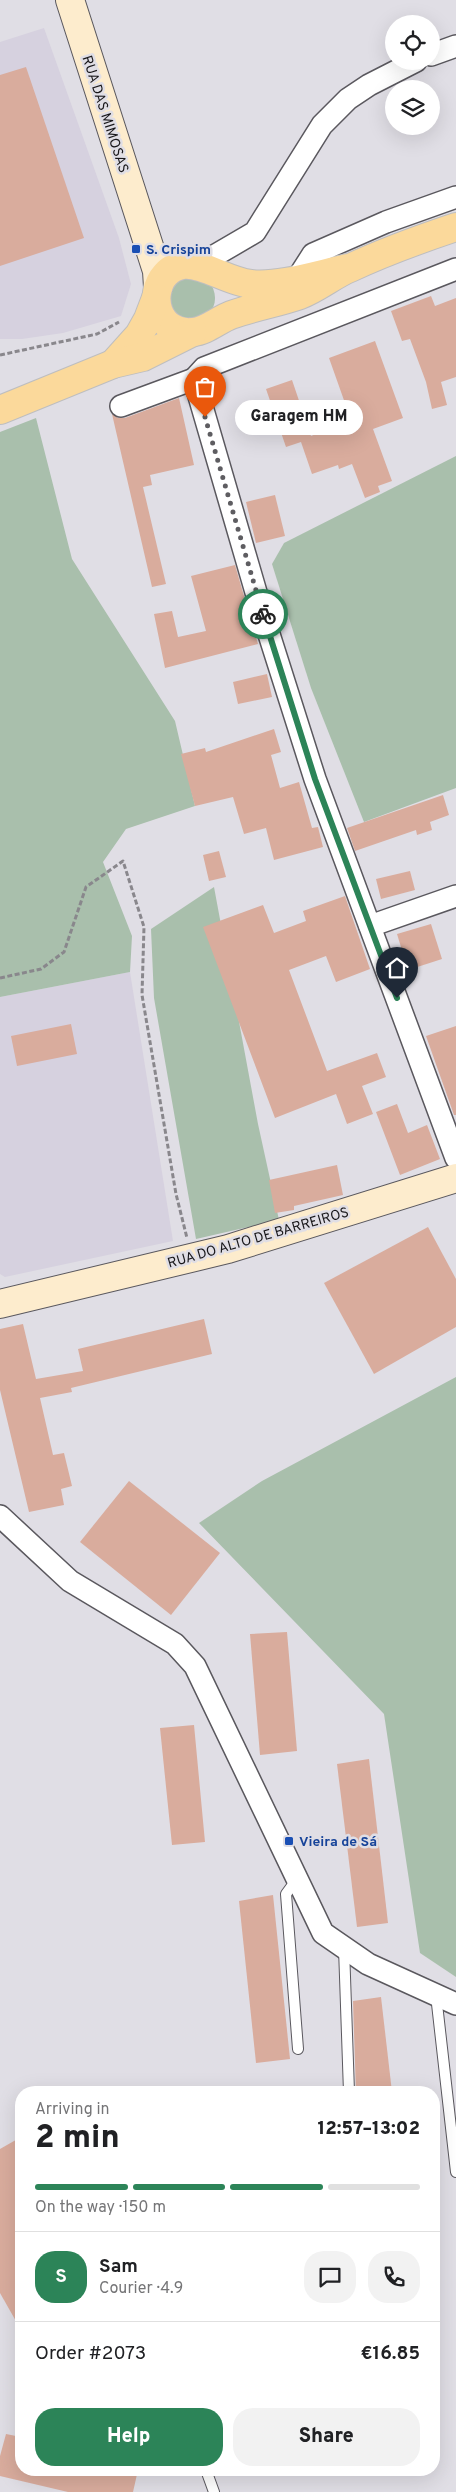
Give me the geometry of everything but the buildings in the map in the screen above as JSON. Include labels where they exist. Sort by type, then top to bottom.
[{"type":"main road","points":[[0,410],[113,364],[143,357],[203,327],[299,286],[456,227]]},
{"type":"main road","points":[[113,364],[139,335],[148,319],[163,277],[181,265],[209,263],[232,281],[252,285],[299,286]]},
{"type":"main road","points":[[157,293],[158,310],[167,323],[182,331],[203,327],[223,302],[219,281],[209,263]]},
{"type":"street","name":"RUA DAS MIMOSAS","points":[[70,0],[157,271],[157,293]]},
{"type":"street","points":[[440,52],[456,46]]},
{"type":"street","points":[[209,263],[255,232],[322,125],[348,99],[369,85],[398,70]]},
{"type":"street","points":[[314,325],[299,286],[312,254],[386,222],[456,197]]},
{"type":"street","name":"RUA DAS MIMOSAS","points":[[142,227],[174,257],[209,263]]},
{"type":"street","points":[[120,406],[194,379],[204,368],[456,269]]},
{"type":"street","points":[[194,379],[260,606],[315,779],[456,1158]]},
{"type":"street","points":[[370,926],[456,896]]},
{"type":"street","name":"RUA DO ALTO DE BARREIROS","points":[[0,1304],[228,1249],[456,1178]]},
{"type":"street","points":[[0,1516],[70,1581],[176,1644],[195,1666],[323,1932],[368,1964],[456,2004]]},
{"type":"lane","points":[[297,1878],[286,1894],[298,2049]]},
{"type":"lane","points":[[344,1947],[349,2086]]},
{"type":"lane","points":[[436,1994],[456,2172]]},
{"type":"lane","points":[[208,2476],[214,2492]]},
{"type":"path","points":[[0,355],[97,334],[123,320]]},
{"type":"path","points":[[0,978],[42,969],[64,952],[86,887],[124,861],[144,927],[142,995],[176,1194],[193,1258]]},
{"type":"shaded area","points":[[44,28],[119,238],[131,284],[121,316],[63,333],[22,339],[0,339],[0,42]]},
{"type":"shaded area","points":[[130,972],[173,1241],[5,1277],[0,1274],[0,997]]},
{"type":"green space","points":[[183,275],[211,284],[215,294],[215,302],[211,311],[204,318],[181,319],[170,308],[169,292]]},
{"type":"green space","points":[[36,418],[72,559],[175,721],[195,806],[126,829],[103,862],[132,936],[130,972],[0,997],[0,432]]},
{"type":"green space","points":[[456,456],[456,788],[364,822],[311,688],[272,564],[284,543]]},
{"type":"green space","points":[[214,887],[258,1124],[279,1220],[196,1239],[154,998],[151,929]]},
{"type":"green space","points":[[456,1377],[456,1977],[420,1953],[384,1714],[199,1523],[262,1481]]},
{"type":"way so far","points":[[205,417],[263,614]]},
{"type":"place","name":"S. Crispim","points":[[136,249]]},
{"type":"place","name":"Garagem HM","points":[[205,417]]},
{"type":"place","name":"Vieira de Sá","points":[[289,1841]]},
{"type":"route","points":[[263,614],[315,779],[397,998]]}]
